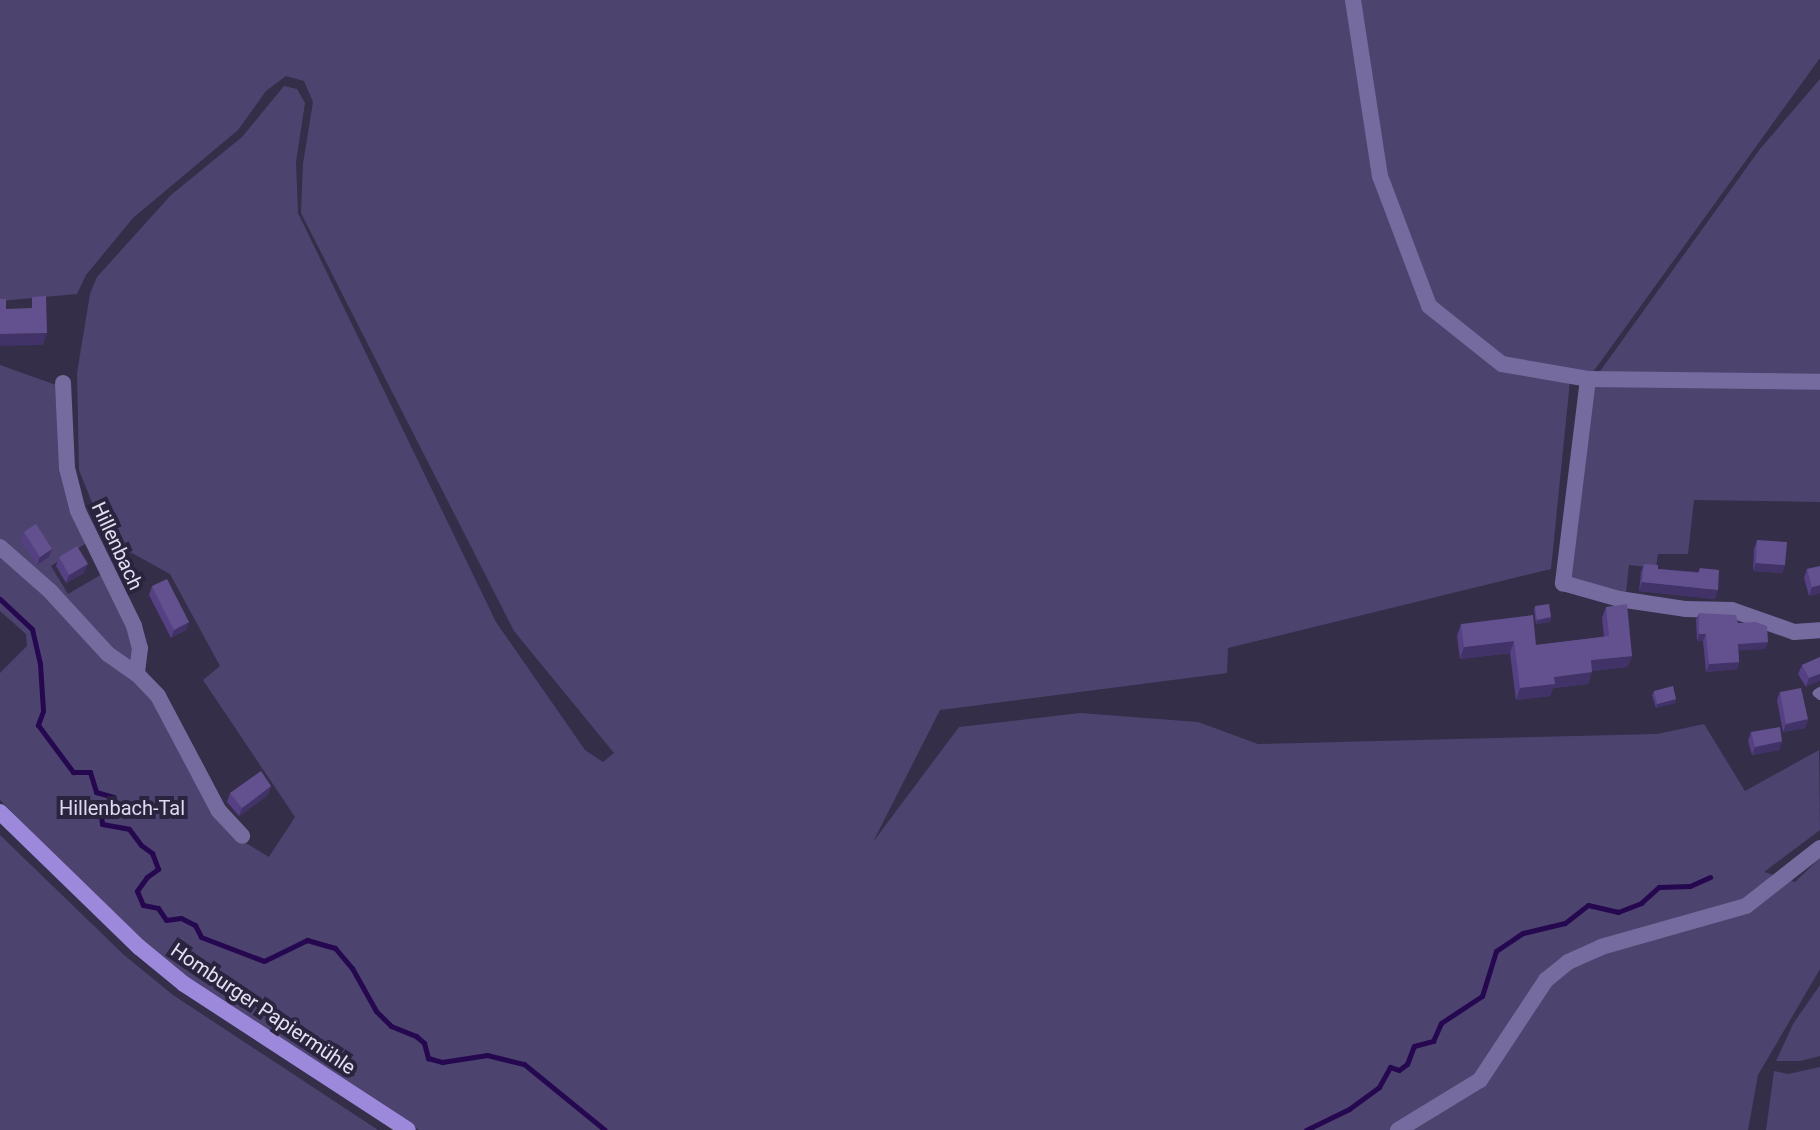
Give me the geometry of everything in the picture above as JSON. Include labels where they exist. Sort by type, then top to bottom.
[{"type":"main road","name":"Homburger Papiermühle","points":[[0,812],[139,947],[184,984],[408,1130]]},
{"type":"street","points":[[1353,0],[1380,176],[1429,306],[1502,364],[1588,379],[1820,382]]},
{"type":"street","points":[[1588,379],[1563,583],[1619,599],[1686,609],[1732,610],[1794,632],[1820,630]]},
{"type":"street","name":"Hillenbach","points":[[63,383],[67,468],[78,511],[134,626],[140,648],[137,674]]},
{"type":"street","points":[[0,547],[50,591],[108,654],[137,674],[158,696],[219,811],[242,836]]},
{"type":"street","points":[[1398,1130],[1480,1080],[1546,980],[1568,962],[1615,942],[1746,906],[1820,848]]},
{"type":"green space","name":"Hillenbach-Tal","points":[[0,0],[1820,0],[1820,58],[1588,379],[1570,381],[1551,569],[1228,648],[1227,673],[940,710],[873,842],[959,727],[1080,713],[1198,722],[1258,744],[1657,734],[1704,724],[1745,791],[1819,750],[1820,830],[1764,872],[1795,882],[1820,858],[1820,969],[1758,1075],[1748,1130],[419,1130],[189,981],[104,905],[0,800],[0,673],[27,646],[26,634],[0,611],[0,558],[136,674],[241,840],[269,857],[295,817],[203,680],[220,666],[170,574],[130,552],[115,560],[79,470],[77,373],[90,294],[97,277],[171,195],[242,137],[284,86],[297,89],[305,103],[296,162],[298,213],[496,622],[585,750],[603,762],[614,753],[514,631],[301,213],[303,164],[313,102],[304,81],[286,76],[266,91],[238,130],[133,218],[86,275],[77,294],[0,301]]},
{"type":"green space","points":[[1820,79],[1820,376],[1598,374],[1760,149]]},
{"type":"green space","points":[[0,365],[59,386],[88,542],[51,566],[68,594],[102,574],[135,648],[130,663],[110,652],[0,542]]},
{"type":"green space","points":[[1594,386],[1820,387],[1820,502],[1694,500],[1688,554],[1658,554],[1656,568],[1629,565],[1626,593],[1565,579]]},
{"type":"green space","points":[[0,835],[124,955],[173,995],[378,1130],[0,1130]]},
{"type":"green space","points":[[1820,985],[1820,1056],[1800,1061],[1776,1061],[1793,1024]]},
{"type":"green space","points":[[1820,1067],[1820,1130],[1766,1130],[1774,1071],[1788,1074]]},
{"type":"building","points":[[46,296],[47,333],[0,334],[0,299],[6,299],[6,309],[32,308],[32,297]]},
{"type":"building","points":[[36,524],[52,549],[40,557],[24,532]]},
{"type":"building","points":[[1757,540],[1787,542],[1785,565],[1756,563]]},
{"type":"building","points":[[77,546],[88,564],[69,575],[59,557]]},
{"type":"building","points":[[1644,564],[1658,565],[1658,569],[1699,573],[1700,568],[1719,570],[1718,590],[1642,582]]},
{"type":"building","points":[[1820,566],[1820,585],[1812,587],[1807,569]]},
{"type":"building","points":[[167,579],[189,622],[174,630],[152,586]]},
{"type":"building","points":[[1549,604],[1551,617],[1537,620],[1535,606]]},
{"type":"building","points":[[1627,604],[1632,656],[1591,660],[1592,672],[1554,677],[1555,684],[1520,688],[1514,641],[1464,647],[1461,624],[1533,615],[1536,645],[1609,636],[1606,607]]},
{"type":"building","points":[[1699,613],[1736,615],[1738,623],[1756,622],[1767,626],[1768,642],[1738,644],[1739,662],[1709,664],[1706,634],[1699,634]]},
{"type":"building","points":[[1820,657],[1820,674],[1809,678],[1802,665]]},
{"type":"building","points":[[1673,686],[1676,699],[1657,704],[1654,691]]},
{"type":"building","points":[[1801,688],[1808,719],[1786,724],[1780,692]]},
{"type":"building","points":[[1780,727],[1782,741],[1755,747],[1751,732]]},
{"type":"building","points":[[261,771],[271,786],[242,808],[230,793]]},
{"type":"waterway","name":"Hillenbach","points":[[0,599],[32,629],[40,664],[43,711],[38,725],[73,772],[90,772],[96,792],[113,797],[115,802],[100,809],[102,824],[129,829],[141,845],[152,853],[158,869],[147,877],[137,891],[143,905],[158,908],[166,920],[181,918],[195,925],[201,937],[264,961],[307,940],[335,948],[352,968],[376,1011],[391,1026],[416,1036],[424,1043],[428,1058],[442,1062],[487,1055],[524,1064],[605,1130]]},
{"type":"waterway","points":[[1306,1130],[1349,1109],[1379,1087],[1390,1067],[1399,1070],[1407,1064],[1414,1046],[1433,1041],[1441,1023],[1482,996],[1496,951],[1523,933],[1565,923],[1588,905],[1618,912],[1641,903],[1659,887],[1690,886],[1710,877]]}]
